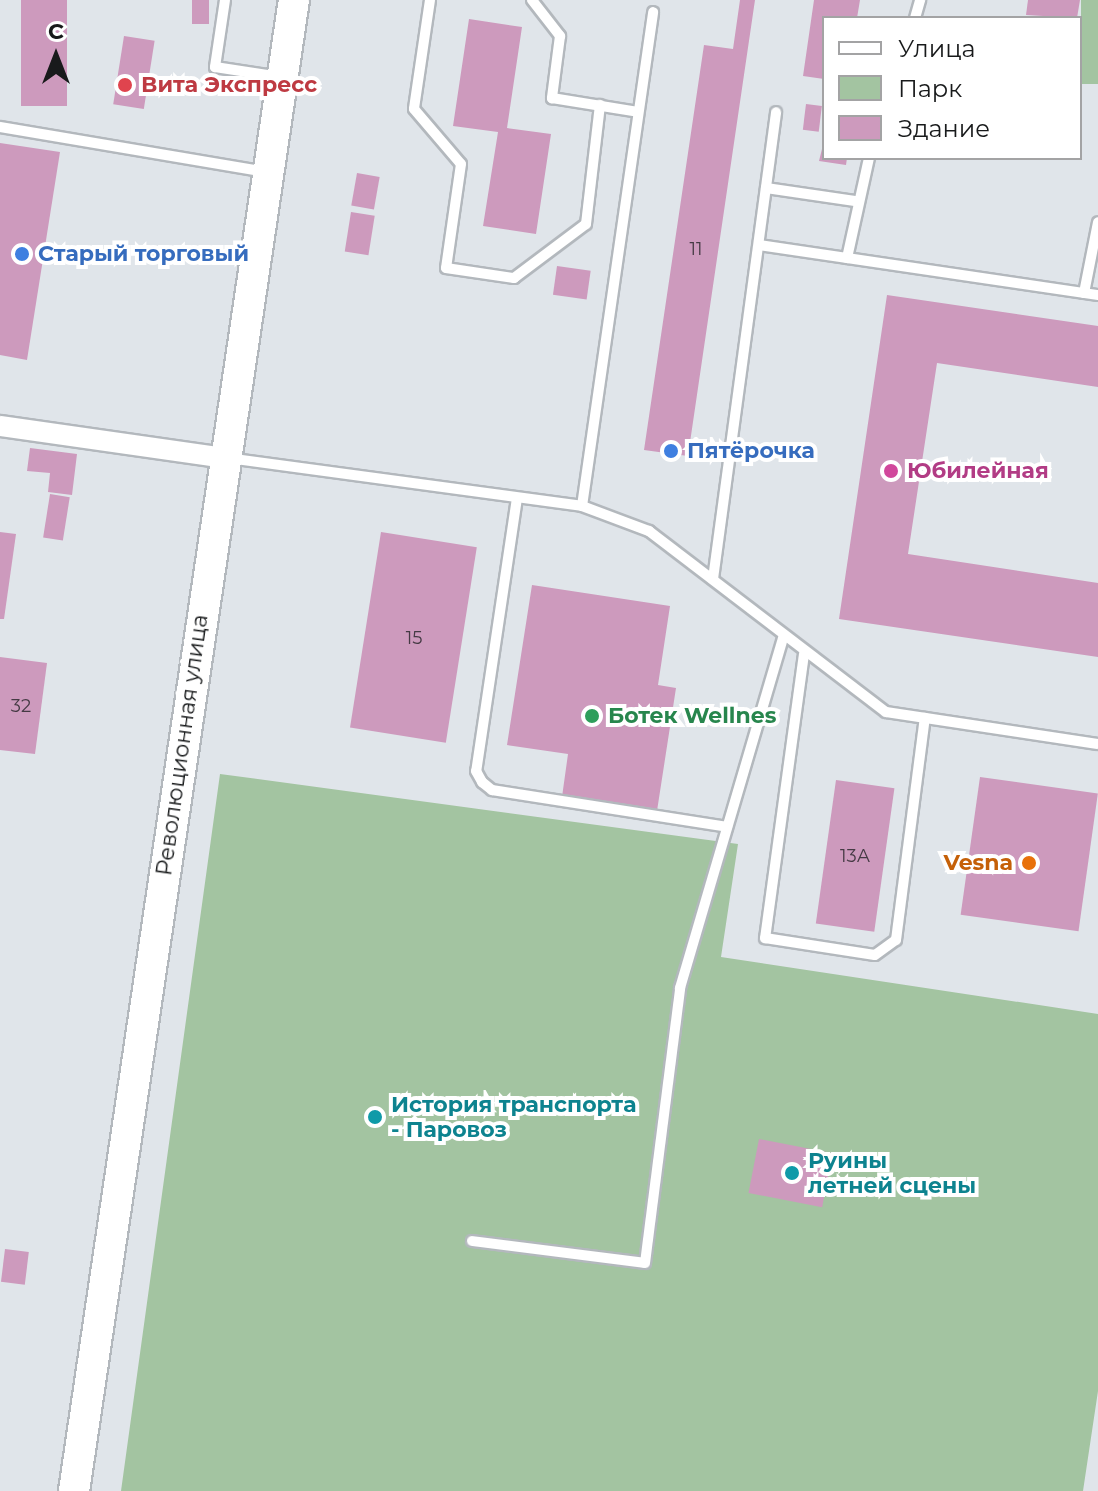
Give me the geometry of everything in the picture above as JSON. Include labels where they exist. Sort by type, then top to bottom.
[{"type":"main road","name":"Революционная улица","points":[[74,1491],[294,0]]},
{"type":"street","points":[[0,426],[225,458]]},
{"type":"lane","points":[[225,0],[215,67],[282,78]]},
{"type":"lane","points":[[430,0],[414,109],[461,164],[446,268],[514,278],[586,224],[600,105]]},
{"type":"lane","points":[[532,0],[560,36],[552,98],[638,112]]},
{"type":"lane","points":[[582,506],[653,12]]},
{"type":"lane","points":[[713,579],[776,112]]},
{"type":"lane","points":[[0,127],[269,172]]},
{"type":"lane","points":[[847,258],[855,201],[868,160]]},
{"type":"lane","points":[[766,188],[855,201]]},
{"type":"lane","points":[[1084,293],[1098,222]]},
{"type":"lane","points":[[759,245],[1098,295]]},
{"type":"lane","points":[[225,458],[582,506],[649,531],[713,579],[783,638],[886,712],[1098,744]]},
{"type":"lane","points":[[517,498],[476,771],[482,782],[492,790],[727,827]]},
{"type":"lane","points":[[472,1241],[645,1263],[680,988],[783,638]]},
{"type":"lane","points":[[804,654],[765,938],[875,955],[896,940],[925,718]]},
{"type":"green space","points":[[1081,0],[1098,0],[1098,84],[1082,84]]},
{"type":"green space","points":[[220,774],[738,844],[721,957],[1098,1014],[1098,1391],[1083,1491],[121,1491]]},
{"type":"building","points":[[21,0],[67,0],[67,106],[21,106]]},
{"type":"building","points":[[192,0],[209,0],[209,24],[192,24]]},
{"type":"building","points":[[740,0],[755,0],[688,456],[644,450],[704,45],[733,49]]},
{"type":"building","points":[[814,0],[860,0],[857,16],[822,16],[822,79],[803,76]]},
{"type":"building","points":[[1028,0],[1080,0],[1077,16],[1026,15]]},
{"type":"building","points":[[469,19],[522,27],[507,128],[551,134],[536,234],[483,226],[498,132],[453,126]]},
{"type":"building","points":[[124,36],[155,41],[144,109],[113,104]]},
{"type":"building","points":[[806,104],[822,106],[819,132],[803,130]]},
{"type":"building","name":"Старый торговый","points":[[0,143],[60,152],[27,360],[0,355]]},
{"type":"building","points":[[822,149],[822,160],[847,160],[846,165],[819,161]]},
{"type":"building","points":[[357,173],[380,177],[374,209],[351,205]]},
{"type":"building","points":[[351,212],[375,216],[368,255],[345,252]]},
{"type":"building","points":[[557,266],[591,271],[587,299],[553,295]]},
{"type":"building","name":"Юбилейная","points":[[887,295],[1098,326],[1098,387],[937,363],[908,554],[1098,583],[1098,657],[839,619]]},
{"type":"building","points":[[30,448],[77,454],[72,495],[48,492],[50,473],[27,471]]},
{"type":"building","points":[[50,494],[70,497],[63,541],[43,537]]},
{"type":"building","points":[[0,532],[16,534],[4,619],[0,619]]},
{"type":"building","points":[[381,532],[477,547],[446,743],[350,728]]},
{"type":"building","name":"Ботек Wellnes","points":[[532,585],[670,606],[658,685],[676,688],[657,811],[562,797],[568,754],[507,745]]},
{"type":"building","points":[[0,657],[47,663],[35,754],[0,750]]},
{"type":"building","name":"Vesna","points":[[980,777],[1098,794],[1078,931],[961,915]]},
{"type":"building","points":[[836,780],[894,788],[874,932],[816,924]]},
{"type":"building","name":"Руины летней сцены","points":[[759,1139],[833,1153],[822,1207],[749,1193]]},
{"type":"building","points":[[5,1249],[29,1252],[25,1285],[1,1282]]},
{"type":"place","name":"Вита Экспресс","points":[[125,85]]},
{"type":"place","name":"Старый торговый","points":[[22,254]]},
{"type":"place","name":"Пятёрочка","points":[[671,451]]},
{"type":"place","name":"Юбилейная","points":[[891,471]]},
{"type":"place","name":"Ботек Wellnes","points":[[592,716]]},
{"type":"place","name":"Vesna","points":[[1029,863]]},
{"type":"place","name":"История транспорта - Паровоз","points":[[375,1117]]},
{"type":"place","name":"Руины летней сцены","points":[[792,1173]]}]
